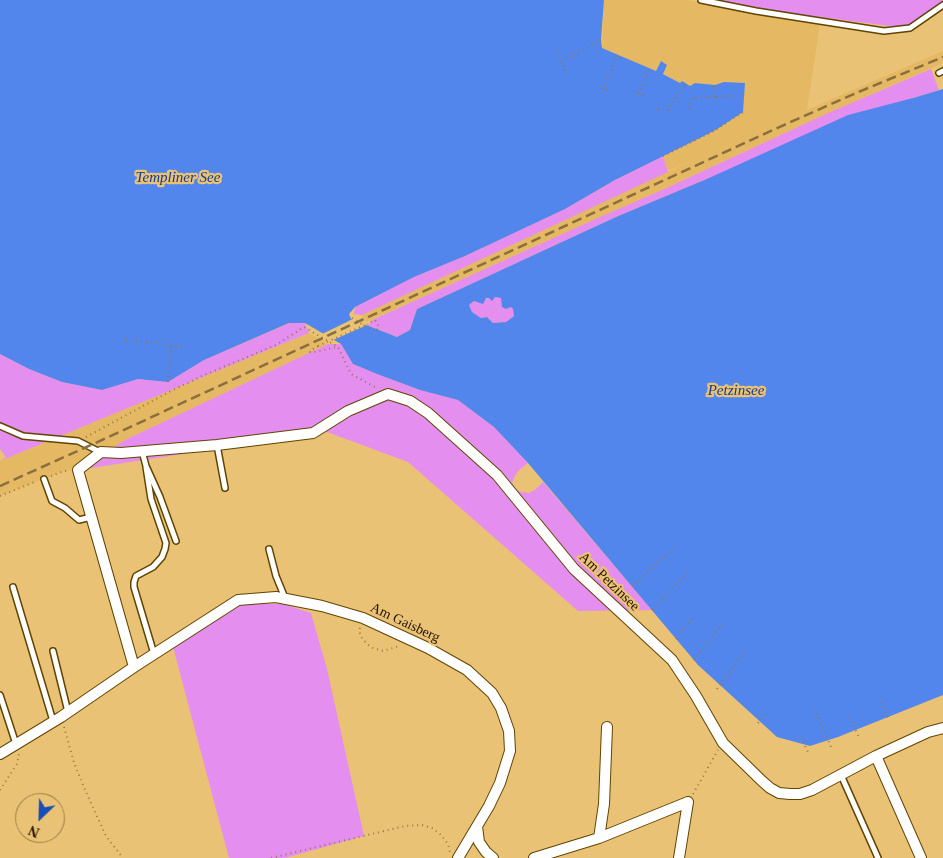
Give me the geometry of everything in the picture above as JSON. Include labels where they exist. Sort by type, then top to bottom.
[{"type":"street","points":[[134,667],[78,470],[101,452],[142,452],[217,446],[313,433],[348,411],[388,394]]},
{"type":"street","name":"Am Petzinsee","points":[[388,394],[410,401],[428,413],[498,475],[574,569],[672,660],[696,696],[722,742],[762,781],[779,793],[800,794],[812,790],[876,756],[928,732],[943,728]]},
{"type":"street","name":"Am Gaisberg","points":[[0,754],[61,717],[238,600],[276,597],[322,606],[363,618],[428,648],[467,670],[492,693],[501,708],[509,731],[510,751],[500,783],[489,806],[458,858]]},
{"type":"street","points":[[599,838],[604,804],[607,727]]},
{"type":"street","points":[[876,756],[921,858]]},
{"type":"street","points":[[534,858],[599,838],[688,802]]},
{"type":"street","points":[[679,858],[688,802]]},
{"type":"street","points":[[477,826],[479,842],[493,858]]},
{"type":"lane","points":[[700,0],[756,11],[884,31],[910,28],[943,5]]},
{"type":"lane","points":[[0,426],[23,436],[78,441],[101,452]]},
{"type":"lane","points":[[217,446],[225,488]]},
{"type":"lane","points":[[142,452],[151,499],[166,543],[162,557],[153,567],[136,576],[134,582],[154,654]]},
{"type":"lane","points":[[146,467],[160,497],[176,541]]},
{"type":"lane","points":[[44,479],[52,501],[65,508],[79,520],[92,517]]},
{"type":"lane","points":[[269,549],[276,576],[285,599]]},
{"type":"lane","points":[[13,587],[61,717]]},
{"type":"lane","points":[[53,651],[61,717]]},
{"type":"lane","points":[[0,695],[16,744]]},
{"type":"lane","points":[[841,775],[878,858]]},
{"type":"path","points":[[562,62],[601,40]]},
{"type":"path","points":[[557,52],[568,75]]},
{"type":"path","points":[[603,89],[618,56]]},
{"type":"path","points":[[638,94],[650,69]]},
{"type":"path","points":[[658,109],[667,111],[686,83]]},
{"type":"path","points":[[715,84],[715,97]]},
{"type":"path","points":[[597,86],[609,91]]},
{"type":"path","points":[[633,91],[644,96]]},
{"type":"path","points":[[688,109],[692,98],[733,96]]},
{"type":"path","points":[[663,156],[714,131],[743,112]]},
{"type":"path","points":[[338,347],[310,352],[310,350],[318,346],[367,324],[375,320],[379,327],[375,332],[352,318]]},
{"type":"path","points":[[78,441],[204,375],[276,345],[304,327],[338,347],[351,374],[388,394]]},
{"type":"path","points":[[126,340],[186,347]]},
{"type":"path","points":[[168,382],[172,345]]},
{"type":"path","points":[[632,586],[674,548]]},
{"type":"path","points":[[652,610],[689,572]]},
{"type":"path","points":[[363,618],[360,631],[362,638],[373,648],[383,650],[404,644],[408,639]]},
{"type":"path","points":[[676,639],[693,618]]},
{"type":"path","points":[[694,660],[724,622]]},
{"type":"path","points":[[717,689],[746,649]]},
{"type":"path","points":[[881,703],[889,719]]},
{"type":"path","points":[[815,709],[831,746]]},
{"type":"path","points":[[758,723],[768,712]]},
{"type":"path","points":[[61,717],[74,763],[86,792],[106,836],[123,858]]},
{"type":"path","points":[[849,717],[859,737]]},
{"type":"path","points":[[801,737],[809,754]]},
{"type":"path","points":[[688,802],[722,742]]},
{"type":"path","points":[[0,790],[16,764],[20,753],[16,744]]},
{"type":"path","points":[[271,858],[405,826],[422,825],[432,828],[441,835],[448,844],[451,858]]},
{"type":"shaded area","points":[[604,0],[687,0],[820,25],[807,110],[943,51],[943,63],[366,322],[362,315],[693,160],[667,171],[663,156],[714,131],[724,82],[715,85],[695,83],[690,86],[683,82],[681,84],[663,73],[661,61],[656,71],[602,48]]},
{"type":"shaded area","points":[[705,0],[943,0],[943,2],[909,26],[890,26],[757,9]]},
{"type":"shaded area","points":[[931,69],[939,90],[913,98],[709,178],[616,217],[417,309],[410,330],[397,337],[367,325],[372,320],[828,113]]},
{"type":"shaded area","points":[[663,156],[668,172],[362,315],[354,314],[355,307],[414,277],[465,256],[565,209],[615,180]]},
{"type":"shaded area","points":[[495,297],[501,298],[506,309],[511,307],[513,309],[514,316],[506,322],[493,323],[487,317],[481,318],[472,312],[469,305],[474,301]]},
{"type":"shaded area","points":[[290,323],[305,323],[309,333],[0,461],[6,457],[0,449],[0,354],[29,369],[62,382],[102,390],[138,379],[168,382],[204,360]]},
{"type":"shaded area","points":[[309,333],[328,344],[125,440],[78,470],[64,471],[0,496],[0,461]]},
{"type":"shaded area","points":[[328,344],[341,344],[353,364],[420,390],[458,400],[494,427],[528,463],[518,471],[512,482],[516,489],[529,493],[543,482],[652,610],[578,611],[408,462],[327,432],[78,470],[125,440]]},
{"type":"shaded area","points":[[243,604],[283,604],[311,613],[327,669],[364,836],[285,858],[229,858],[173,647]]},
{"type":"water","points":[[0,0],[604,0],[602,48],[656,71],[661,61],[667,65],[663,74],[690,86],[695,83],[715,85],[724,82],[745,83],[743,112],[714,131],[615,180],[565,209],[465,256],[414,277],[355,307],[349,314],[351,319],[397,337],[410,330],[417,309],[616,217],[709,178],[848,115],[943,89],[943,695],[838,737],[810,746],[777,737],[698,665],[528,463],[494,427],[458,400],[420,390],[353,364],[341,344],[305,323],[289,323],[204,360],[168,382],[138,379],[102,390],[62,382],[29,369],[0,354]],"holes":[[[495,297],[501,298],[502,307],[506,309],[511,307],[513,309],[514,316],[506,322],[493,323],[487,317],[481,318],[472,312],[469,305],[474,301],[483,304],[486,298],[492,301]]]},
{"type":"pier","points":[[355,318],[366,322],[367,325],[331,341],[320,335]]},
{"type":"railway","points":[[0,486],[775,129],[943,57]]},
{"type":"water label","name":"Templiner See","points":[[178,178]]},
{"type":"water label","name":"Petzinsee","points":[[736,391]]}]
